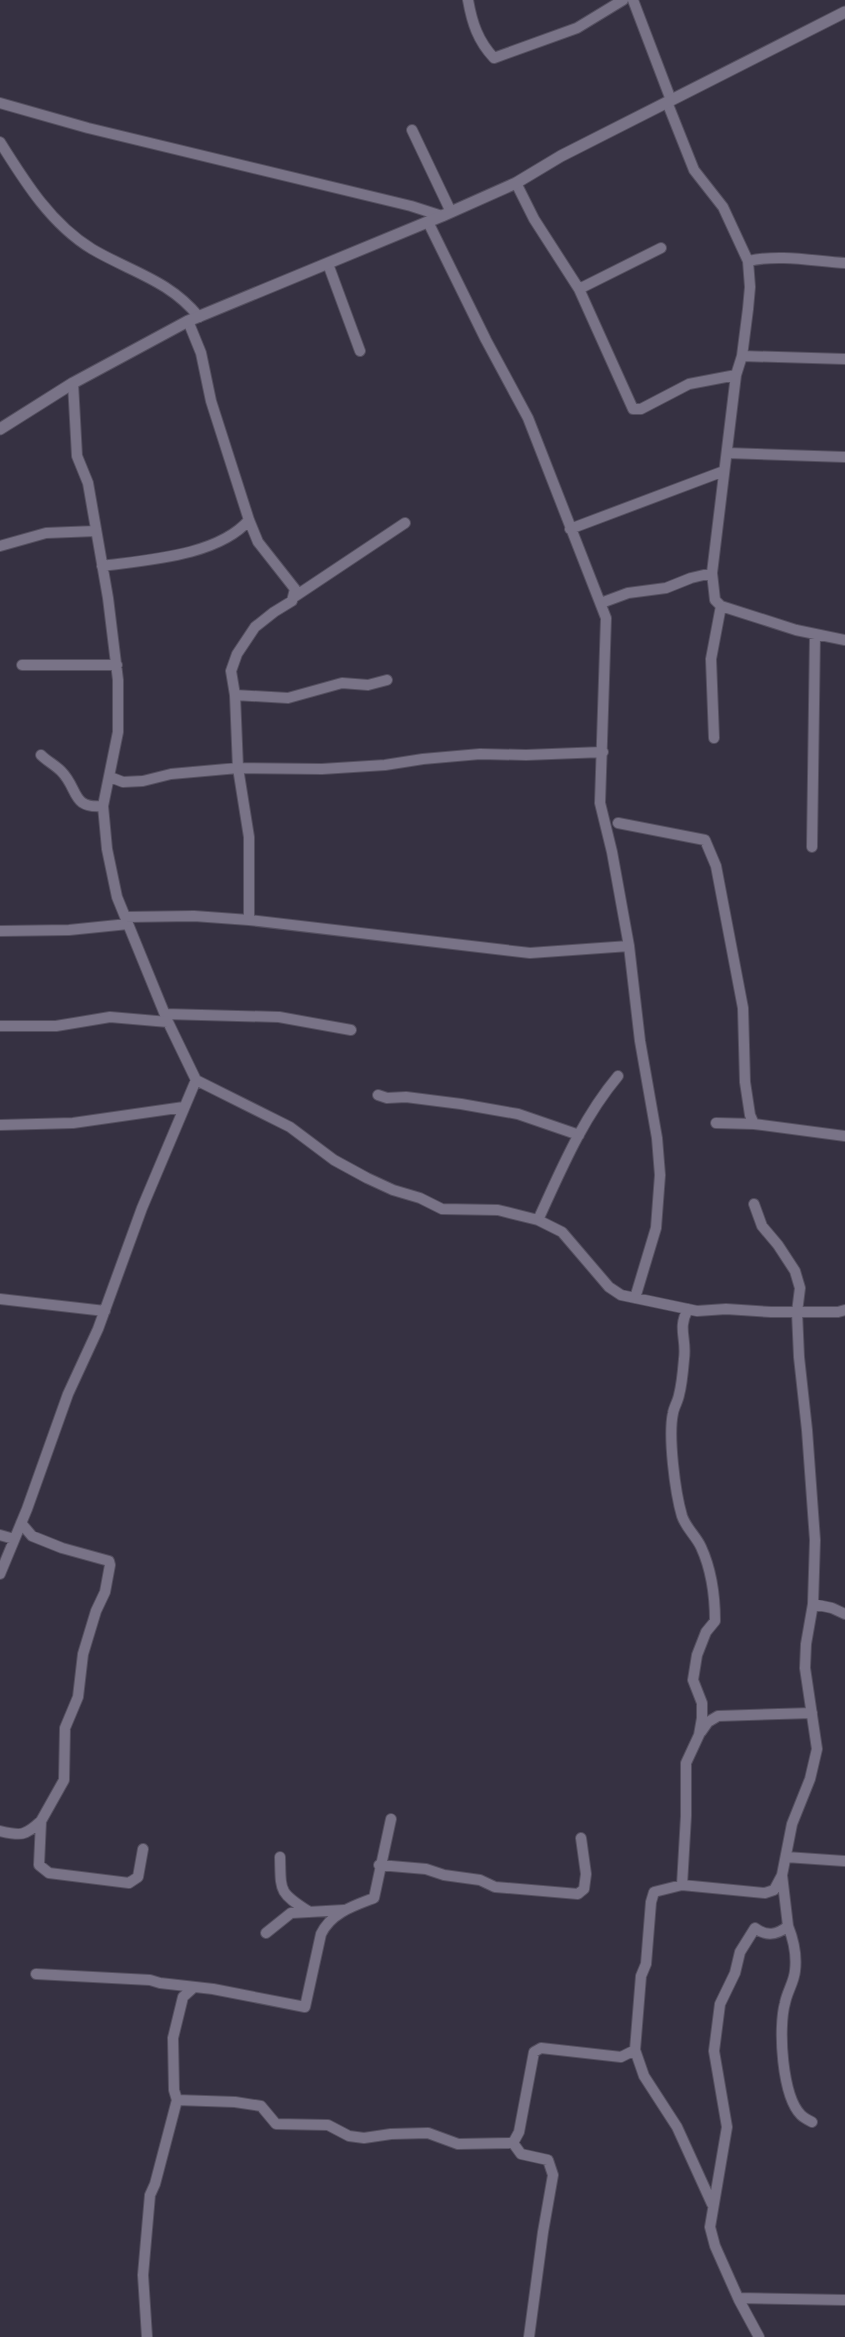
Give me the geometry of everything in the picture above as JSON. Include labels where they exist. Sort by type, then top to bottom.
[{"type":"street","points":[[468,0],[472,18],[482,45],[494,58],[577,28],[623,0]]},
{"type":"street","points":[[633,0],[694,170],[722,207],[748,261],[750,287],[742,356],[736,375],[712,573],[715,600],[721,606],[815,634],[845,640]]},
{"type":"street","points":[[0,429],[73,383],[188,321],[428,222],[516,183],[561,156],[845,12]]},
{"type":"street","points":[[0,103],[88,128],[447,214]]},
{"type":"street","points":[[412,130],[447,214]]},
{"type":"street","points":[[0,142],[44,206],[57,222],[92,249],[162,283],[185,300],[199,316]]},
{"type":"street","points":[[516,183],[534,219],[579,289],[633,409],[640,409],[689,384],[736,375]]},
{"type":"street","points":[[428,222],[489,347],[528,418],[570,529],[606,618],[603,752],[600,802],[612,852],[629,946],[640,1041],[657,1138],[660,1175],[656,1228],[635,1298]]},
{"type":"street","points":[[579,289],[661,248]]},
{"type":"street","points":[[748,261],[766,258],[845,263]]},
{"type":"street","points":[[328,264],[360,351]]},
{"type":"street","points":[[188,321],[201,353],[211,402],[249,520],[258,542],[295,589],[294,597]]},
{"type":"street","points":[[742,356],[845,359]]},
{"type":"street","points":[[73,383],[77,456],[88,483],[108,598],[117,665],[118,732],[110,778],[103,806],[107,849],[117,897],[166,1018],[196,1080],[290,1128],[334,1160],[393,1190],[420,1198],[442,1209],[498,1210],[538,1220],[562,1232],[609,1287],[621,1294],[703,1311],[735,1309],[843,1313]]},
{"type":"street","points":[[727,453],[845,457]]},
{"type":"street","points":[[570,529],[724,471]]},
{"type":"street","points":[[102,566],[151,560],[203,548],[218,543],[249,520]]},
{"type":"street","points":[[249,920],[250,837],[238,768],[235,695],[231,671],[237,654],[247,637],[263,620],[292,601],[294,597],[405,523]]},
{"type":"street","points":[[0,546],[46,533],[96,531]]},
{"type":"street","points":[[601,603],[628,593],[666,588],[691,578],[712,573]]},
{"type":"street","points":[[714,738],[711,659],[721,606]]},
{"type":"street","points":[[812,847],[815,634]]},
{"type":"street","points":[[22,665],[117,665]]},
{"type":"street","points":[[235,695],[288,698],[342,683],[368,685],[388,680]]},
{"type":"street","points":[[110,778],[123,782],[143,780],[172,774],[238,768],[322,769],[385,766],[423,759],[480,754],[519,755],[603,752]]},
{"type":"street","points":[[41,756],[62,772],[80,802],[89,807],[103,806]]},
{"type":"street","points":[[618,823],[705,840],[716,866],[743,1008],[745,1082],[750,1115],[754,1124]]},
{"type":"street","points":[[0,931],[94,928],[126,920],[187,916],[249,920],[530,953],[629,946]]},
{"type":"street","points":[[0,1026],[56,1026],[110,1017],[279,1017],[351,1030]]},
{"type":"street","points":[[538,1220],[567,1155],[599,1098],[618,1076]]},
{"type":"street","points":[[0,1574],[21,1523],[68,1394],[105,1311],[142,1208],[151,1192],[196,1080]]},
{"type":"street","points":[[378,1095],[387,1098],[406,1097],[462,1104],[518,1114],[579,1135]]},
{"type":"street","points":[[0,1124],[73,1123],[184,1107]]},
{"type":"street","points":[[716,1124],[754,1124],[845,1136]]},
{"type":"street","points":[[713,2206],[677,2127],[644,2076],[635,2050],[642,1976],[646,1964],[651,1902],[654,1892],[682,1884],[765,1893],[774,1890],[782,1875],[792,1824],[801,1808],[817,1749],[805,1668],[806,1644],[813,1604],[814,1540],[807,1430],[799,1357],[797,1312],[800,1288],[795,1271],[778,1245],[762,1226],[754,1204]]},
{"type":"street","points":[[0,1300],[105,1311]]},
{"type":"street","points":[[688,1309],[681,1321],[684,1339],[684,1359],[680,1395],[673,1413],[671,1438],[682,1516],[691,1534],[700,1545],[711,1576],[715,1598],[715,1621],[706,1632],[697,1654],[693,1680],[702,1703],[699,1736]]},
{"type":"street","points":[[0,1831],[23,1834],[30,1832],[42,1821],[64,1780],[65,1728],[78,1697],[83,1654],[96,1611],[105,1592],[110,1565],[109,1561],[62,1548],[32,1536],[21,1523]]},
{"type":"street","points":[[0,1535],[14,1539]]},
{"type":"street","points":[[813,1604],[832,1608],[845,1614]]},
{"type":"street","points":[[682,1884],[686,1816],[686,1763],[699,1736],[708,1722],[718,1716],[812,1713]]},
{"type":"street","points":[[36,1974],[150,1980],[160,1983],[180,1984],[213,1989],[305,2007],[321,1934],[326,1923],[346,1909],[374,1898],[379,1865],[390,1819]]},
{"type":"street","points":[[42,1821],[39,1866],[49,1874],[129,1882],[138,1877],[143,1849]]},
{"type":"street","points":[[379,1865],[426,1869],[451,1876],[480,1880],[495,1887],[578,1894],[584,1889],[586,1874],[581,1838]]},
{"type":"street","points":[[280,1857],[281,1884],[286,1898],[308,1911]]},
{"type":"street","points":[[786,1857],[844,1862]]},
{"type":"street","points":[[782,1875],[788,1926],[795,1945],[796,1972],[784,2003],[781,2035],[783,2061],[787,2083],[796,2105],[801,2115],[812,2122]]},
{"type":"street","points":[[266,1933],[291,1913],[346,1909]]},
{"type":"street","points":[[759,2337],[738,2298],[711,2237],[710,2221],[727,2127],[714,2051],[720,2004],[735,1973],[740,1952],[755,1928],[763,1934],[779,1934],[788,1926]]},
{"type":"street","points":[[147,2337],[143,2275],[150,2195],[155,2184],[177,2100],[174,2090],[173,2038],[183,1997],[194,1987]]},
{"type":"street","points":[[513,2143],[519,2132],[534,2052],[541,2048],[621,2057],[635,2050]]},
{"type":"street","points":[[177,2100],[235,2102],[261,2106],[276,2124],[328,2125],[349,2136],[364,2138],[390,2134],[428,2133],[458,2144],[513,2143]]},
{"type":"street","points":[[513,2143],[521,2154],[548,2160],[553,2175],[543,2232],[529,2337]]},
{"type":"street","points":[[738,2298],[845,2300]]}]
